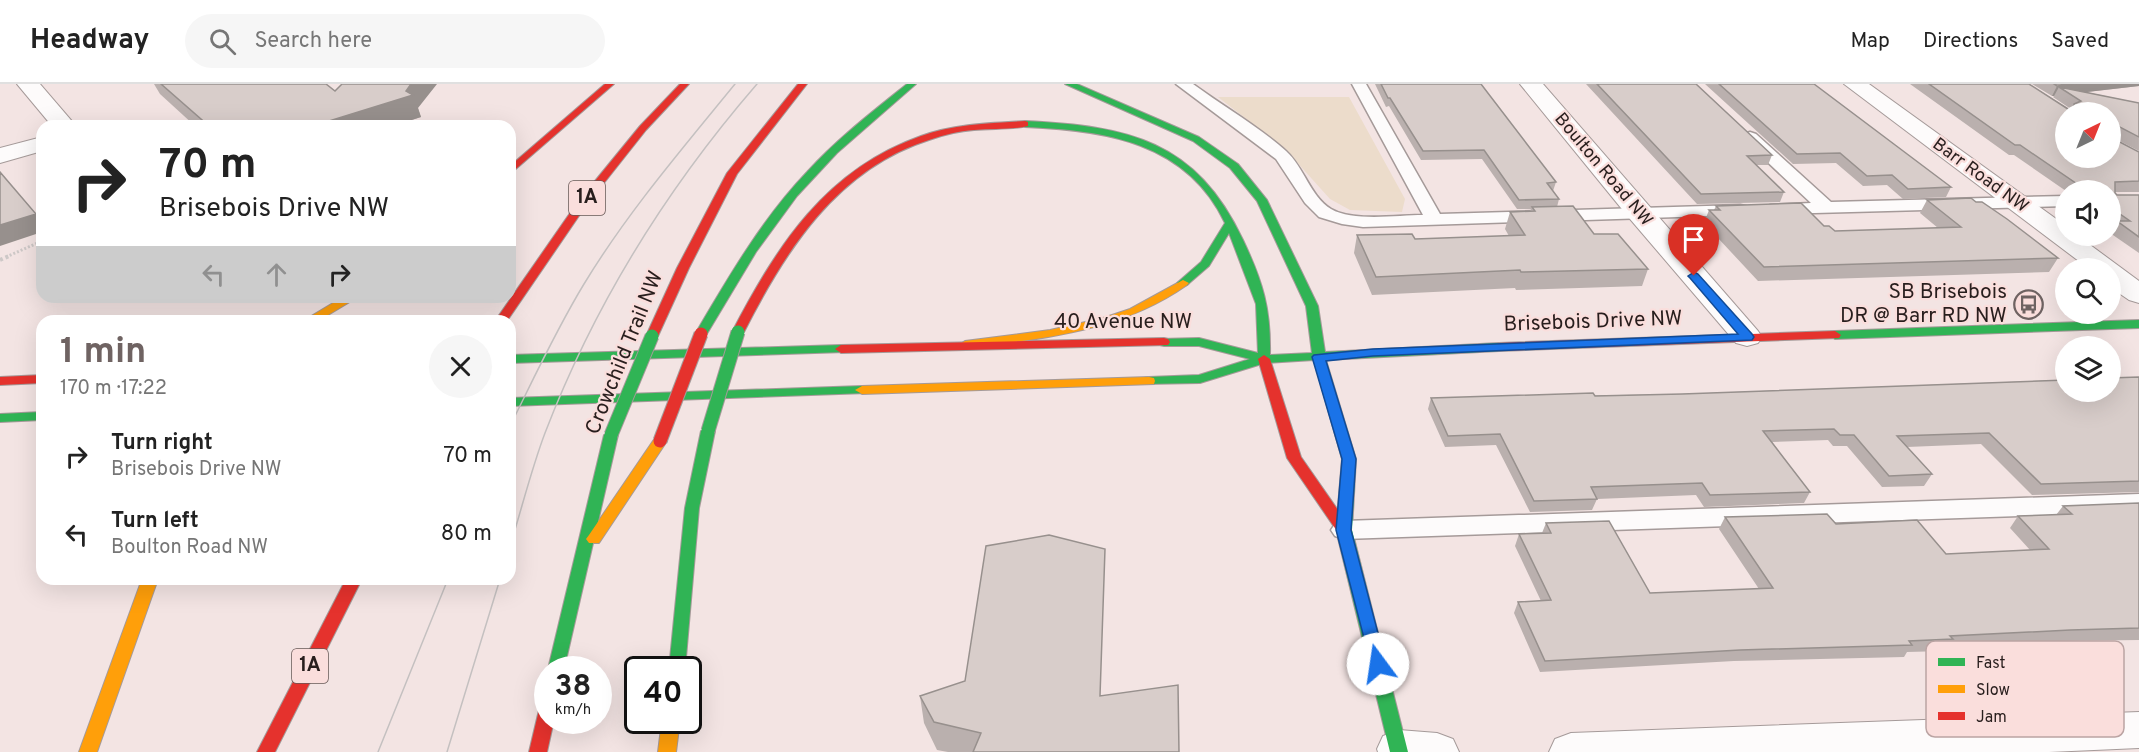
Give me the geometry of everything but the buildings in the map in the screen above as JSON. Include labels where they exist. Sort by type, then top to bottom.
[{"type":"main road","points":[[516,166],[610,84]]},
{"type":"main road","name":"1A","points":[[516,299],[581,205],[644,128],[685,84]]},
{"type":"main road","name":"Crowchild Trail NW","points":[[559,656],[611,435],[651,336],[682,268],[732,173],[803,84]]},
{"type":"main road","points":[[581,557],[660,441],[701,334],[764,230],[798,187],[852,133],[912,84]]},
{"type":"main road","points":[[1069,84],[1196,139],[1234,166],[1262,200],[1312,306],[1319,357],[1349,459],[1344,530]]},
{"type":"main road","points":[[678,656],[692,508],[708,431],[738,332],[758,289],[789,240],[840,185],[863,168],[890,153],[954,131],[1004,124],[1056,124],[1104,132],[1138,141],[1167,153],[1191,169],[1214,194],[1246,258],[1263,309],[1264,359],[1294,458],[1344,530],[1412,751]]},
{"type":"main road","points":[[965,345],[1096,322],[1165,295],[1200,268],[1214,252],[1230,223]]},
{"type":"main road","points":[[320,315],[341,303]]},
{"type":"main road","points":[[353,313],[364,303]]},
{"type":"main road","name":"Brisebois Drive NW","points":[[1264,359],[1747,337],[2139,324]]},
{"type":"main road","name":"40 Avenue NW","points":[[516,359],[965,345],[1199,342],[1264,359]]},
{"type":"main road","points":[[516,402],[1200,379],[1264,359]]},
{"type":"main road","points":[[0,381],[36,379]]},
{"type":"main road","points":[[0,418],[36,416]]},
{"type":"main road","points":[[88,752],[148,585]]},
{"type":"main road","name":"1A","points":[[266,752],[351,585]]},
{"type":"main road","points":[[538,752],[542,734]]},
{"type":"main road","points":[[667,752],[669,734]]},
{"type":"street","points":[[28,84],[59,120]]},
{"type":"street","name":"Boulton Road NW","points":[[1531,84],[1747,337]]},
{"type":"street","name":"Barr Road NW","points":[[1855,84],[2091,258]]},
{"type":"street","points":[[0,156],[36,146]]},
{"type":"street","points":[[2121,281],[2139,294]]},
{"type":"street","points":[[1571,752],[2128,738]]},
{"type":"lane","points":[[1183,84],[1282,156],[1311,199],[1325,213],[1342,219],[1363,222],[2055,201]]},
{"type":"lane","points":[[1359,84],[1434,219]]},
{"type":"lane","points":[[1734,123],[1826,207]]},
{"type":"lane","points":[[1344,530],[2139,503]]},
{"type":"path","points":[[0,260],[36,244]]},
{"type":"shaded area","points":[[1218,97],[1349,97],[1405,199],[1402,212],[1350,210],[1330,199],[1285,149]]},
{"type":"tram line","points":[[516,414],[564,319],[618,232],[735,84]]},
{"type":"tram line","points":[[516,526],[545,433],[565,385],[610,293],[636,249],[693,164],[757,84]]},
{"type":"tram line","points":[[378,752],[446,585]]},
{"type":"tram line","points":[[447,752],[498,585]]},
{"type":"traffic: fast","points":[[701,334],[751,252],[793,193],[833,151],[912,84]]},
{"type":"traffic: fast","points":[[1069,84],[1196,139],[1234,166],[1262,200],[1312,306],[1319,357]]},
{"type":"traffic: fast","points":[[1025,124],[1098,130],[1130,137],[1159,149],[1185,166],[1207,188],[1227,217],[1244,253],[1262,304],[1265,331],[1264,359]]},
{"type":"traffic: fast","points":[[1183,283],[1205,264],[1230,223]]},
{"type":"traffic: fast","points":[[1835,335],[2139,324]]},
{"type":"traffic: fast","points":[[708,431],[738,332]]},
{"type":"traffic: fast","points":[[611,435],[652,336]]},
{"type":"traffic: fast","points":[[1164,342],[1199,342],[1264,359]]},
{"type":"traffic: fast","points":[[1149,381],[1200,379],[1264,359],[1499,347]]},
{"type":"traffic: fast","points":[[516,359],[841,349]]},
{"type":"traffic: fast","points":[[1319,357],[1349,459],[1344,530],[1399,752]]},
{"type":"traffic: fast","points":[[516,402],[862,390]]},
{"type":"traffic: fast","points":[[0,418],[36,416]]},
{"type":"traffic: fast","points":[[678,656],[692,508],[708,431]]},
{"type":"traffic: fast","points":[[559,656],[611,435]]},
{"type":"traffic: slow","points":[[965,345],[1050,333],[1107,321],[1160,299],[1183,283]]},
{"type":"traffic: slow","points":[[320,315],[341,303]]},
{"type":"traffic: slow","points":[[862,390],[1149,381]]},
{"type":"traffic: slow","points":[[594,539],[660,441]]},
{"type":"traffic: slow","points":[[88,752],[148,585]]},
{"type":"traffic: slow","points":[[667,752],[669,734]]},
{"type":"traffic: jam","points":[[516,166],[610,84]]},
{"type":"traffic: jam","points":[[516,299],[581,205],[643,128],[685,84]]},
{"type":"traffic: jam","points":[[652,336],[683,268],[732,173],[803,84]]},
{"type":"traffic: jam","points":[[738,332],[761,287],[787,246],[816,210],[848,180],[884,155],[925,138],[972,127],[1025,124]]},
{"type":"traffic: jam","points":[[505,315],[513,303]]},
{"type":"traffic: jam","points":[[660,441],[701,334]]},
{"type":"traffic: jam","points":[[1499,347],[1835,335]]},
{"type":"traffic: jam","points":[[841,349],[1164,342]]},
{"type":"traffic: jam","points":[[1264,359],[1294,458],[1344,530]]},
{"type":"traffic: jam","points":[[0,381],[36,379]]},
{"type":"traffic: jam","points":[[266,752],[351,585]]},
{"type":"traffic: jam","points":[[538,752],[542,734]]},
{"type":"place","name":"SB Brisebois DR @ Barr RD NW","points":[[2028,304]]},
{"type":"route","points":[[1378,664],[1344,530],[1349,459],[1319,357],[1373,352],[1747,337],[1694,276]]}]
